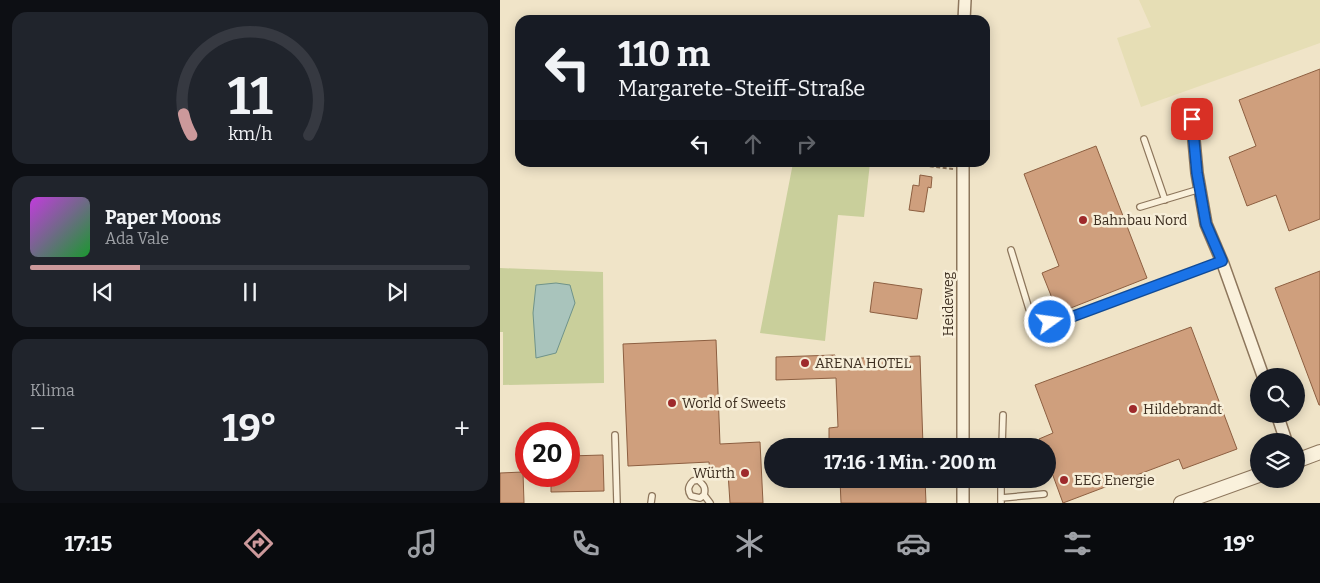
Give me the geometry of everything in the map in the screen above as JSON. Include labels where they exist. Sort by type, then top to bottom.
[{"type":"street","points":[[964,0],[964,15]]},
{"type":"street","points":[[1192,119],[1206,224],[1222,261],[1260,368]]},
{"type":"street","name":"Heideweg","points":[[963,167],[963,438]]},
{"type":"street","points":[[1305,458],[1320,452]]},
{"type":"street","points":[[1181,503],[1250,478]]},
{"type":"street","points":[[963,488],[963,503]]},
{"type":"lane","points":[[1144,139],[1165,200]]},
{"type":"lane","points":[[1140,207],[1200,189]]},
{"type":"lane","points":[[1011,250],[1029,309],[1042,320],[1050,322],[1066,319],[1222,261]]},
{"type":"lane","points":[[1002,415],[1002,438]]},
{"type":"lane","points":[[615,435],[616,503]]},
{"type":"lane","points":[[1001,488],[1001,501],[1044,494]]},
{"type":"lane","points":[[704,495],[710,503]]},
{"type":"lane","points":[[651,503],[652,496]]},
{"type":"shaded area","points":[[1139,0],[1320,0],[1320,43],[1141,107],[1117,38],[1151,27]]},
{"type":"green space","points":[[792,167],[870,167],[864,217],[838,215],[825,341],[760,333]]},
{"type":"green space","points":[[500,268],[603,272],[604,383],[503,385],[503,332],[500,332]]},
{"type":"water","points":[[556,283],[570,285],[575,303],[556,353],[536,358],[533,313],[536,285]]},
{"type":"building","points":[[1320,69],[1320,219],[1289,231],[1276,195],[1247,206],[1229,157],[1256,146],[1239,100]]},
{"type":"building","name":"Bahnbau Nord","points":[[1096,146],[1147,278],[1058,313],[1042,273],[1059,266],[1024,174]]},
{"type":"building","points":[[920,175],[932,177],[931,188],[928,187],[924,212],[909,210],[913,185],[919,186]]},
{"type":"building","points":[[1320,271],[1320,405],[1319,405],[1275,288]]},
{"type":"building","points":[[874,282],[922,289],[917,319],[870,312]]},
{"type":"building","name":"Hildebrandt","points":[[1191,327],[1237,449],[1183,469],[1179,459],[1063,503],[1056,484],[1056,438],[1041,438],[1053,433],[1035,385]]},
{"type":"building","name":"World of Sweets","points":[[716,340],[720,444],[760,442],[763,503],[730,503],[728,473],[710,474],[709,462],[628,466],[623,344]]},
{"type":"building","points":[[835,355],[835,359],[920,356],[923,438],[829,438],[829,428],[838,427],[836,378],[776,380],[776,357]]},
{"type":"building","points":[[603,455],[604,491],[551,492],[551,487],[580,487],[580,456]]},
{"type":"building","points":[[515,472],[515,487],[523,487],[524,503],[500,503],[500,473]]},
{"type":"building","points":[[840,488],[925,488],[926,503],[841,503]]},
{"type":"place","name":"Bahnbau Nord","points":[[1083,220]]},
{"type":"place","name":"ARENA HOTEL","points":[[805,363]]},
{"type":"place","name":"World of Sweets","points":[[672,403]]},
{"type":"place","name":"Hildebrandt","points":[[1133,409]]},
{"type":"place","name":"Würth","points":[[745,473]]},
{"type":"place","name":"EEG Energie","points":[[1064,480]]},
{"type":"route","points":[[1050,322],[1058,322],[1222,261],[1206,224],[1197,173],[1192,119]]}]
